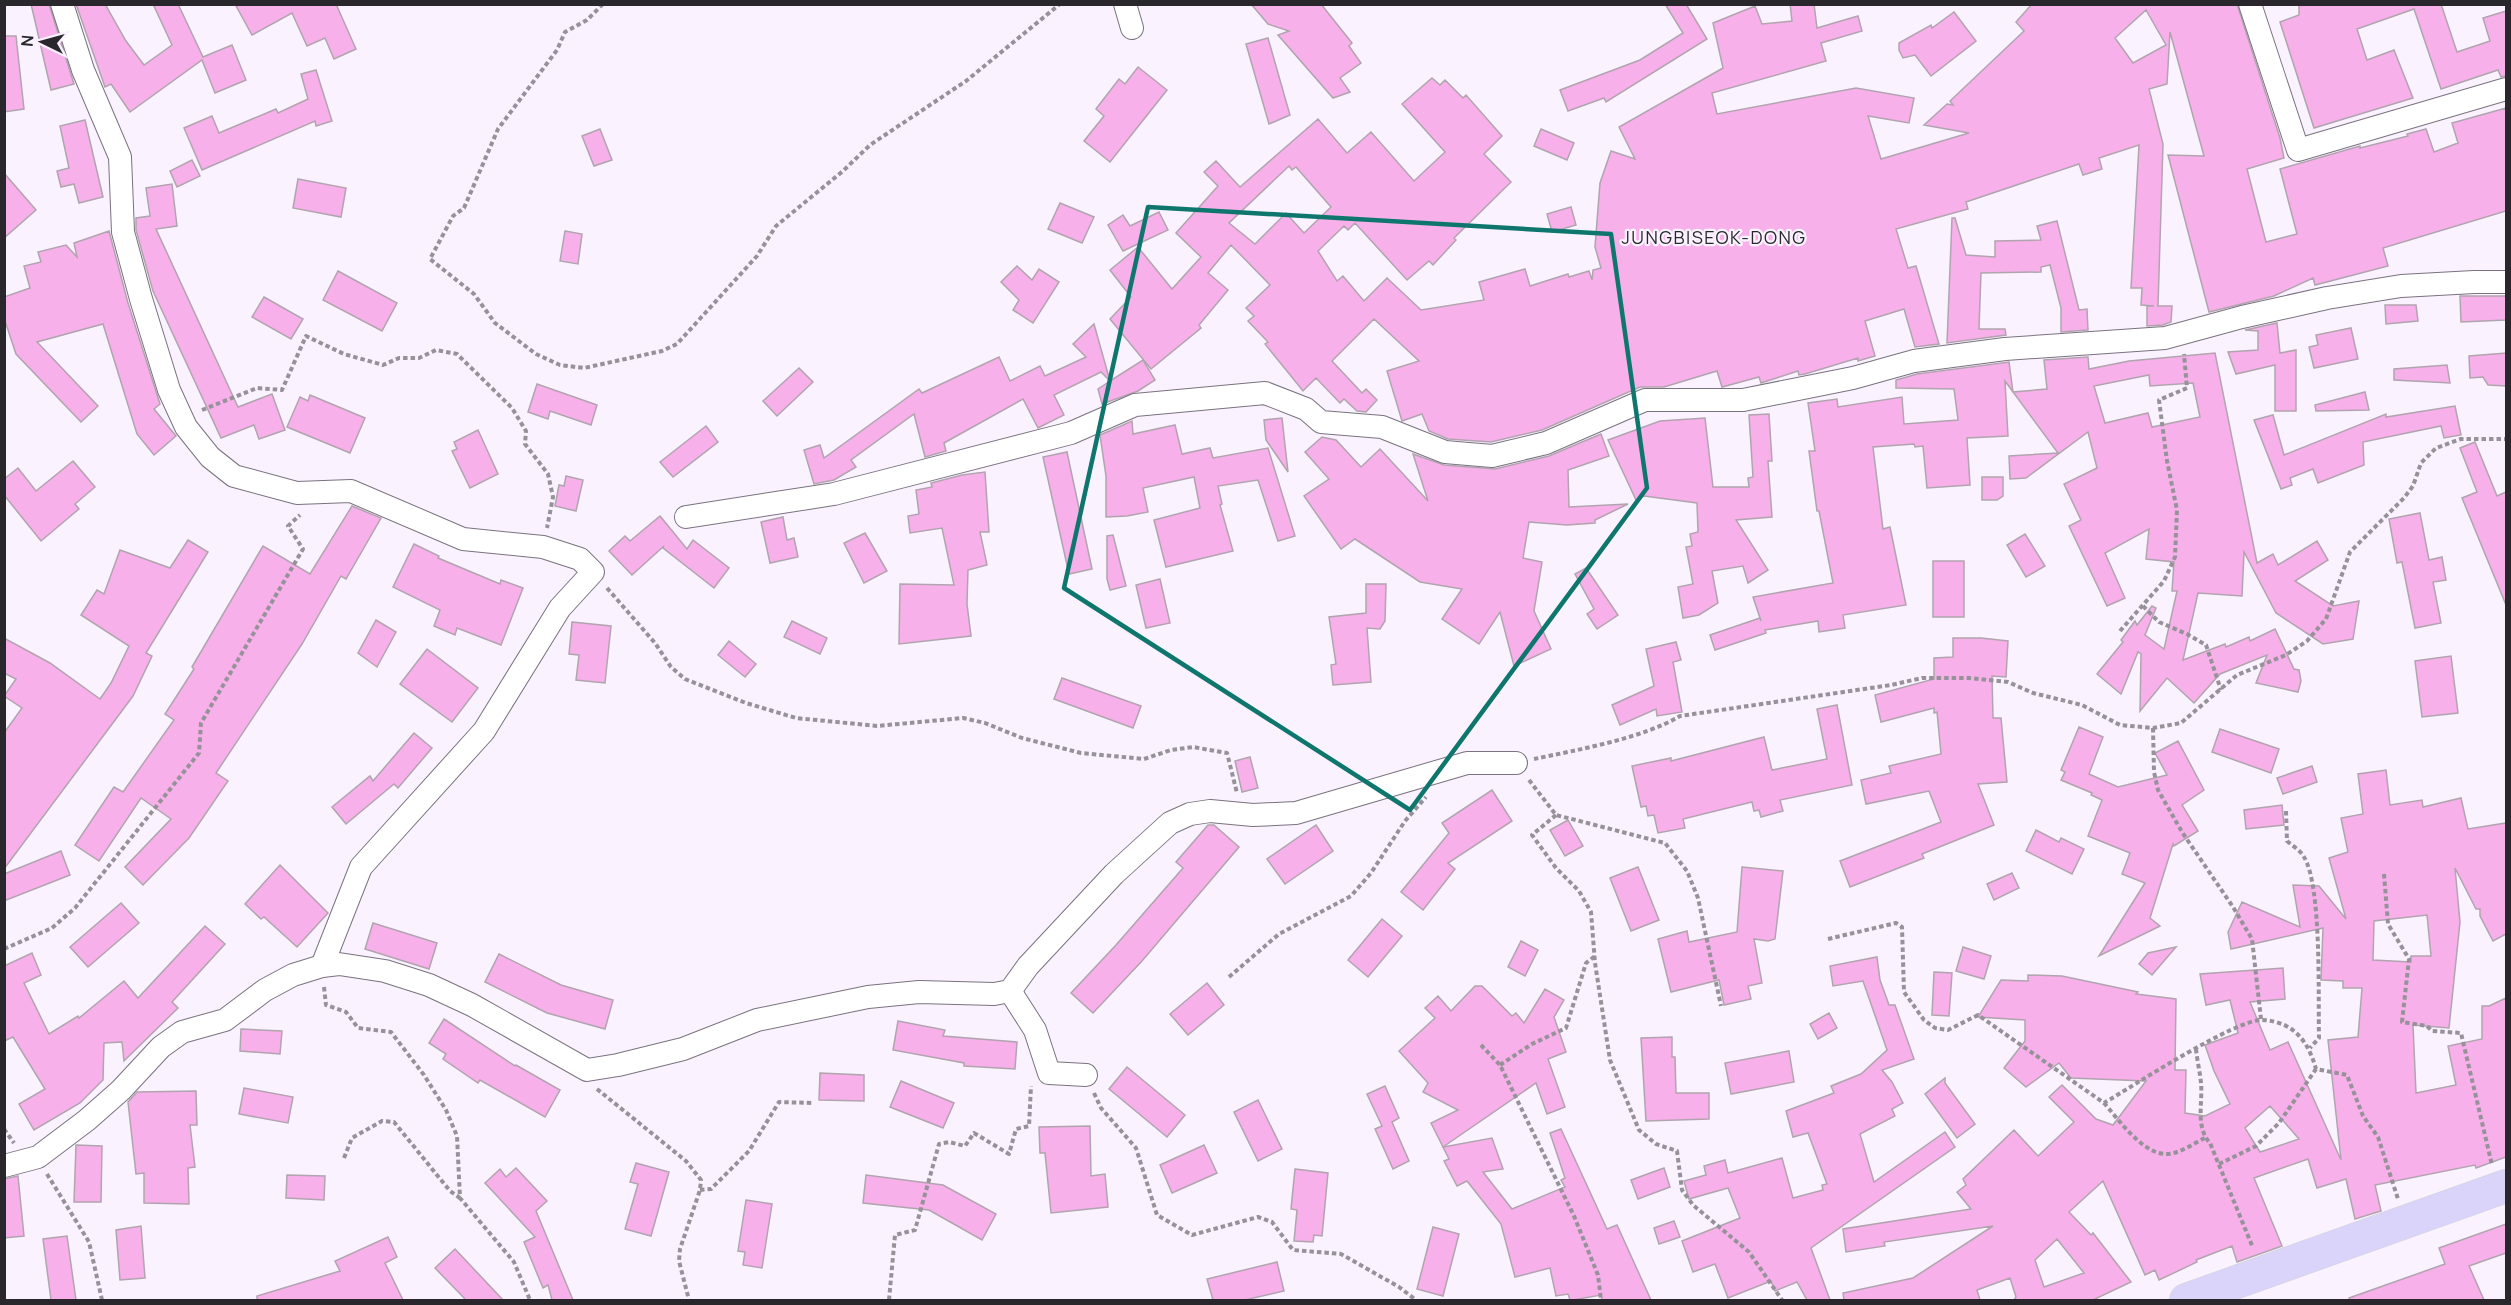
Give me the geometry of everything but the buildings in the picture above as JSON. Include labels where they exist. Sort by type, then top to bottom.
[{"type":"main road","points":[[2186,1300],[2502,1187]]},
{"type":"street","points":[[62,4],[83,70],[120,158],[123,231],[166,379],[186,427],[210,457],[234,476],[297,493],[351,491],[463,539],[543,548],[579,559],[593,572],[560,608],[484,731],[361,867],[322,966]]},
{"type":"street","points":[[1125,4],[1132,28]]},
{"type":"street","points":[[2250,4],[2298,150],[2506,88]]},
{"type":"street","points":[[686,517],[834,494],[1071,434],[1135,405],[1265,393],[1306,409],[1321,422],[1382,427],[1445,452],[1492,456],[1545,443],[1645,400],[1743,400],[1853,378],[1914,361],[2005,349],[2165,338],[2327,297],[2391,287],[2506,282]]},
{"type":"street","points":[[4,1166],[38,1157],[87,1120],[121,1090],[161,1047],[182,1032],[225,1020],[265,990],[293,975],[322,966],[339,964],[385,970],[429,985],[472,1005],[587,1070],[618,1065],[683,1049],[757,1020],[868,997],[919,992],[994,994],[1010,991],[1028,966],[1114,874],[1170,824],[1190,814],[1210,811],[1243,814],[1296,813],[1467,763],[1516,763]]},
{"type":"street","points":[[1010,991],[1035,1030],[1049,1073],[1086,1075]]},
{"type":"path","points":[[603,4],[587,20],[565,32],[557,50],[498,129],[464,208],[453,216],[430,259],[474,294],[495,323],[536,354],[560,365],[584,368],[662,351],[677,344],[757,256],[776,226],[843,171],[870,145],[966,81],[1060,4]]},
{"type":"path","points":[[2120,631],[2164,581],[2175,557],[2177,510],[2167,461],[2159,400],[2187,388],[2182,334]]},
{"type":"path","points":[[182,418],[257,388],[282,390],[306,336],[344,354],[383,365],[399,358],[419,358],[436,350],[457,354],[512,408],[526,431],[525,444],[548,474],[553,497],[543,548]]},
{"type":"path","points":[[1721,1006],[1698,898],[1687,871],[1665,843],[1556,815],[1516,763],[1604,743],[1665,725],[1680,716],[1891,685],[1922,678],[1968,678],[2008,682],[2033,693],[2082,705],[2120,725],[2153,728],[2181,723],[2237,675],[2286,654],[2307,641],[2326,619],[2350,552],[2414,486],[2421,464],[2436,448],[2461,439],[2506,439]]},
{"type":"path","points":[[4,949],[52,928],[75,908],[199,753],[201,723],[303,549],[288,526],[325,492]]},
{"type":"path","points":[[593,572],[655,643],[671,667],[685,679],[746,703],[796,718],[833,723],[877,726],[963,718],[985,723],[1022,738],[1081,753],[1120,758],[1144,759],[1171,750],[1193,747],[1227,753],[1243,814]]},
{"type":"path","points":[[2143,606],[2159,622],[2206,645],[2221,690]]},
{"type":"path","points":[[2153,728],[2154,772],[2163,799],[2252,939],[2261,1019]]},
{"type":"path","points":[[1229,977],[1279,934],[1351,896],[1371,873],[1405,821],[1439,784],[1446,770]]},
{"type":"path","points":[[2286,811],[2288,841],[2304,856],[2310,870],[2315,905],[2319,1038],[2310,1048]]},
{"type":"path","points":[[1556,815],[1532,836],[1556,868],[1579,891],[1591,912],[1610,1060],[1639,1131],[1656,1144],[1677,1151],[1682,1190],[1693,1205],[1749,1252],[1782,1300]]},
{"type":"path","points":[[2384,874],[2388,924],[2409,959],[2402,1022],[2427,1026],[2432,1031],[2461,1033],[2502,1187]]},
{"type":"path","points":[[1828,939],[1896,923],[1902,927],[1904,992],[1924,1020],[1935,1028],[1948,1030],[1978,1015],[2104,1103],[2128,1132],[2164,1155],[2205,1138]]},
{"type":"path","points":[[1500,1065],[1532,1044],[1566,1028],[1586,963],[1595,956]]},
{"type":"path","points":[[322,966],[326,1005],[346,1012],[358,1028],[391,1032],[424,1075],[446,1110],[457,1136],[460,1198]]},
{"type":"path","points":[[2104,1103],[2224,1032],[2261,1019],[2281,1024],[2302,1037],[2310,1048],[2316,1069]]},
{"type":"path","points":[[1481,1045],[1500,1065],[1574,1216],[1598,1275],[1601,1300]]},
{"type":"path","points":[[2196,1049],[2201,1085],[2200,1118],[2205,1138],[2210,1143],[2264,1274]]},
{"type":"path","points":[[2219,1164],[2256,1146],[2279,1122],[2316,1069]]},
{"type":"path","points":[[2316,1069],[2347,1075],[2363,1116],[2378,1137],[2406,1223]]},
{"type":"path","points":[[587,1070],[594,1087],[694,1168],[701,1180],[700,1190],[680,1249],[679,1262],[689,1300]]},
{"type":"path","points":[[1086,1075],[1101,1108],[1136,1148],[1157,1215],[1192,1235],[1258,1217],[1272,1222],[1293,1250],[1341,1254],[1399,1287],[1416,1300]]},
{"type":"path","points":[[889,1300],[896,1235],[915,1230],[939,1144],[949,1142],[964,1146],[974,1133],[1009,1154],[1016,1129],[1029,1126],[1031,1084]]},
{"type":"path","points":[[700,1190],[711,1189],[749,1151],[779,1102],[813,1102]]},
{"type":"path","points":[[344,1158],[352,1138],[382,1121],[394,1122],[450,1191],[460,1198],[514,1262],[530,1300]]},
{"type":"path","points":[[38,1157],[89,1242],[102,1300]]},
{"type":"highlighted area","points":[[1148,207],[1611,234],[1647,488],[1410,810],[1064,588]]},
{"type":"district","name":"JUNGBISEOK-DONG","points":[[1714,238]]}]
